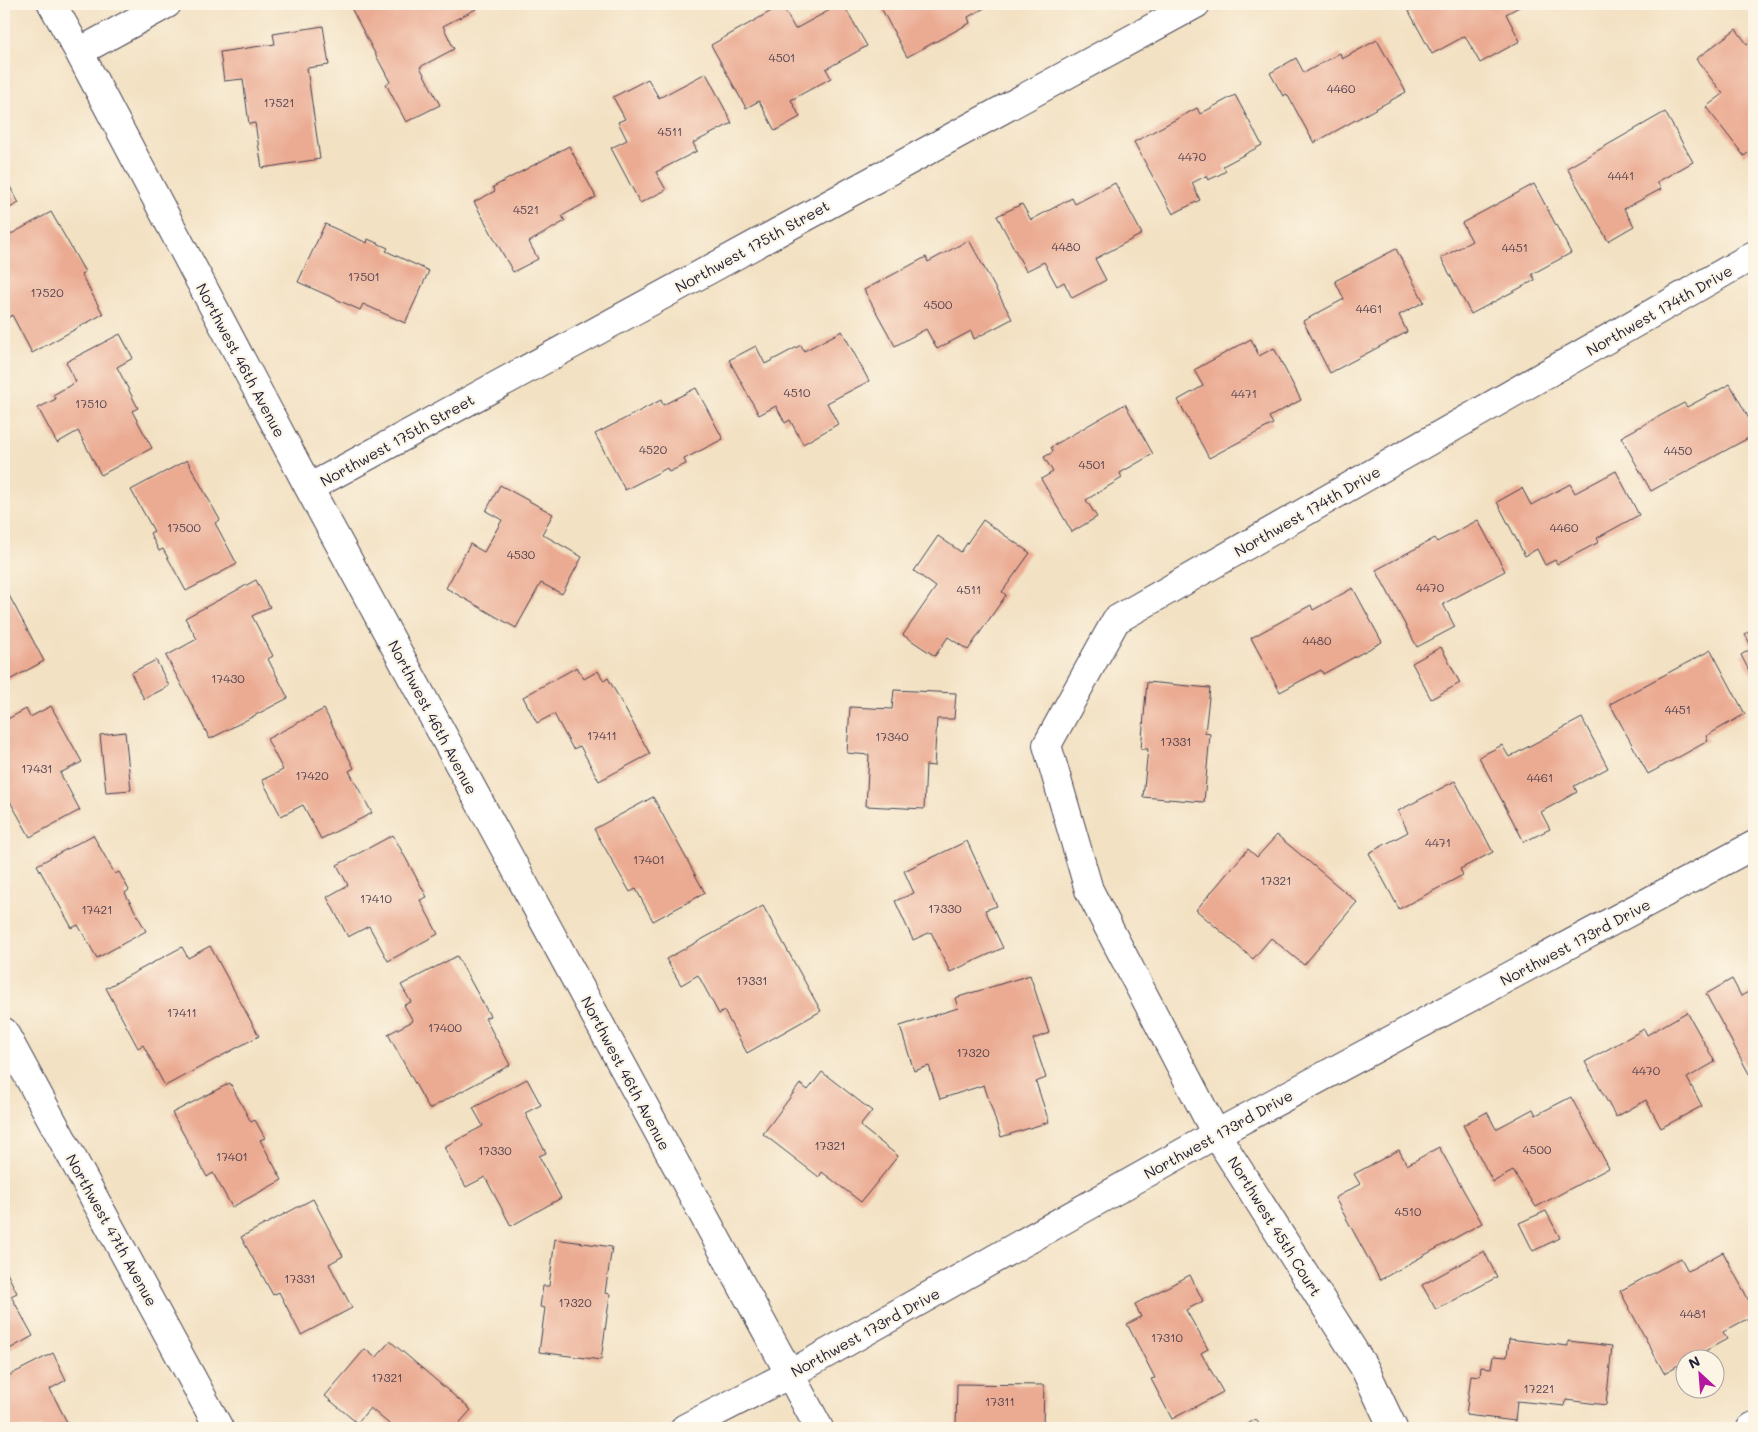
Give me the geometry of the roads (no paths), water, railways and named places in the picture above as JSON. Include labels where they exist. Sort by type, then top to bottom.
[{"type":"street","name":"Northwest 46th Avenue","points":[[52,4],[309,488],[819,1428]]},
{"type":"street","points":[[78,52],[167,4]]},
{"type":"street","name":"Northwest 175th Street","points":[[309,488],[1196,4]]},
{"type":"street","name":"Northwest 174th Drive","points":[[1089,890],[1047,745],[1116,620],[1754,255]]},
{"type":"street","name":"Northwest 173rd Drive","points":[[685,1428],[790,1374],[1216,1134],[1754,846]]},
{"type":"street","name":"Northwest 45th Court","points":[[1089,890],[1216,1134],[1364,1367],[1393,1428]]},
{"type":"street","name":"Northwest 47th Avenue","points":[[4,1032],[219,1428]]}]
